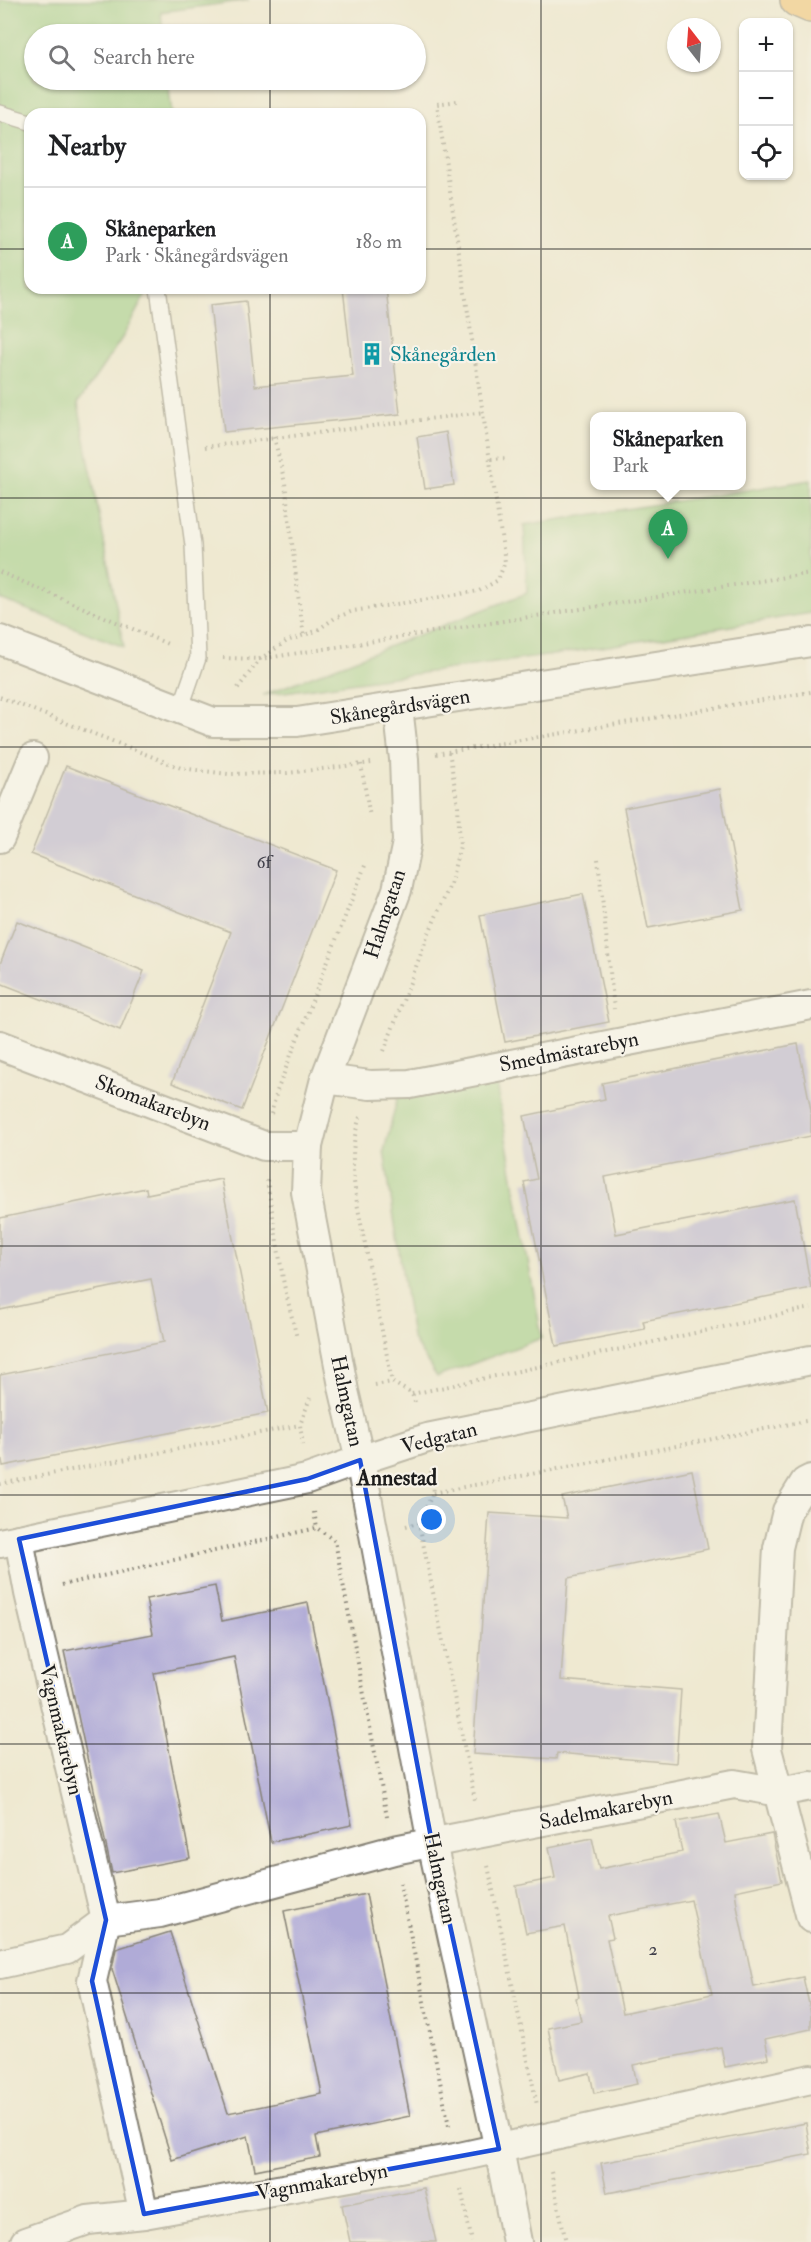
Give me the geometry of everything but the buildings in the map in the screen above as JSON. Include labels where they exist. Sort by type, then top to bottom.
[{"type":"highway","points":[[797,0],[811,6]]},
{"type":"street","name":"Skånegårdsvägen","points":[[0,640],[213,722],[297,722],[811,642]]},
{"type":"street","name":"Halmgatan","points":[[398,707],[404,759],[407,842],[397,890],[325,1079],[308,1146],[306,1192],[344,1391],[360,1460],[432,1843],[500,2149],[517,2242]]},
{"type":"street","points":[[0,838],[33,758]]},
{"type":"street","name":"Smedmästarebyn","points":[[325,1079],[370,1085],[410,1084],[811,1005]]},
{"type":"street","name":"Skomakarebyn","points":[[0,1045],[264,1146],[308,1146]]},
{"type":"street","name":"Vedgatan","points":[[9,1541],[308,1479],[428,1438],[811,1360]]},
{"type":"street","points":[[811,1479],[805,1482],[787,1511],[778,1548],[767,1749],[811,1918]]},
{"type":"street","name":"Vagnmakarebyn","points":[[9,1541],[29,1593],[106,1920],[92,1981],[144,2214]]},
{"type":"street","name":"Sadelmakarebyn","points":[[432,1843],[734,1784],[779,1792],[811,1786]]},
{"type":"street","points":[[0,1964],[67,1949],[106,1920],[160,1913],[394,1850],[432,1843]]},
{"type":"street","points":[[500,2149],[811,2079]]},
{"type":"street","name":"Vagnmakarebyn","points":[[25,2242],[88,2220],[144,2214],[500,2149]]},
{"type":"lane","points":[[0,113],[24,120]]},
{"type":"lane","points":[[159,294],[193,545],[198,658],[180,710]]},
{"type":"path","points":[[213,722],[260,659],[287,641],[316,631],[334,618],[353,611],[479,591],[498,580],[505,562],[437,104],[457,101]]},
{"type":"path","points":[[181,450],[484,412]]},
{"type":"path","points":[[274,437],[285,483],[304,635]]},
{"type":"path","points":[[491,459],[508,458]]},
{"type":"path","points":[[0,572],[198,658],[260,659],[811,573]]},
{"type":"path","points":[[449,751],[458,806],[460,846],[450,885],[428,935],[370,1085],[357,1125],[352,1171],[392,1382],[412,1394],[428,1438],[433,1493],[419,1522],[566,2242]]},
{"type":"path","points":[[598,859],[617,1043]]},
{"type":"path","points":[[412,1394],[811,1308]]},
{"type":"path","points":[[433,1493],[811,1420]]},
{"type":"path","points":[[0,1484],[300,1425]]},
{"type":"path","points":[[29,1593],[317,1528]]},
{"type":"highlighted area","points":[[360,1460],[432,1843],[499,2149],[144,2214],[92,1981],[106,1920],[19,1539],[307,1479]]},
{"type":"green space","points":[[0,0],[249,0],[161,12],[162,24],[24,24],[24,90],[169,90],[171,108],[24,108],[24,294],[146,294],[122,338],[78,403],[124,647],[0,599]]},
{"type":"green space","points":[[811,480],[811,613],[553,655],[263,695],[527,593],[524,525]]},
{"type":"green space","points":[[496,1083],[542,1338],[437,1377],[412,1338],[384,1151],[398,1096]]},
{"type":"place","name":"Skånegården","points":[[372,354]]},
{"type":"place","name":"Skåneparken","points":[[668,559]]},
{"type":"district","name":"Annestad","points":[[397,1478]]}]
